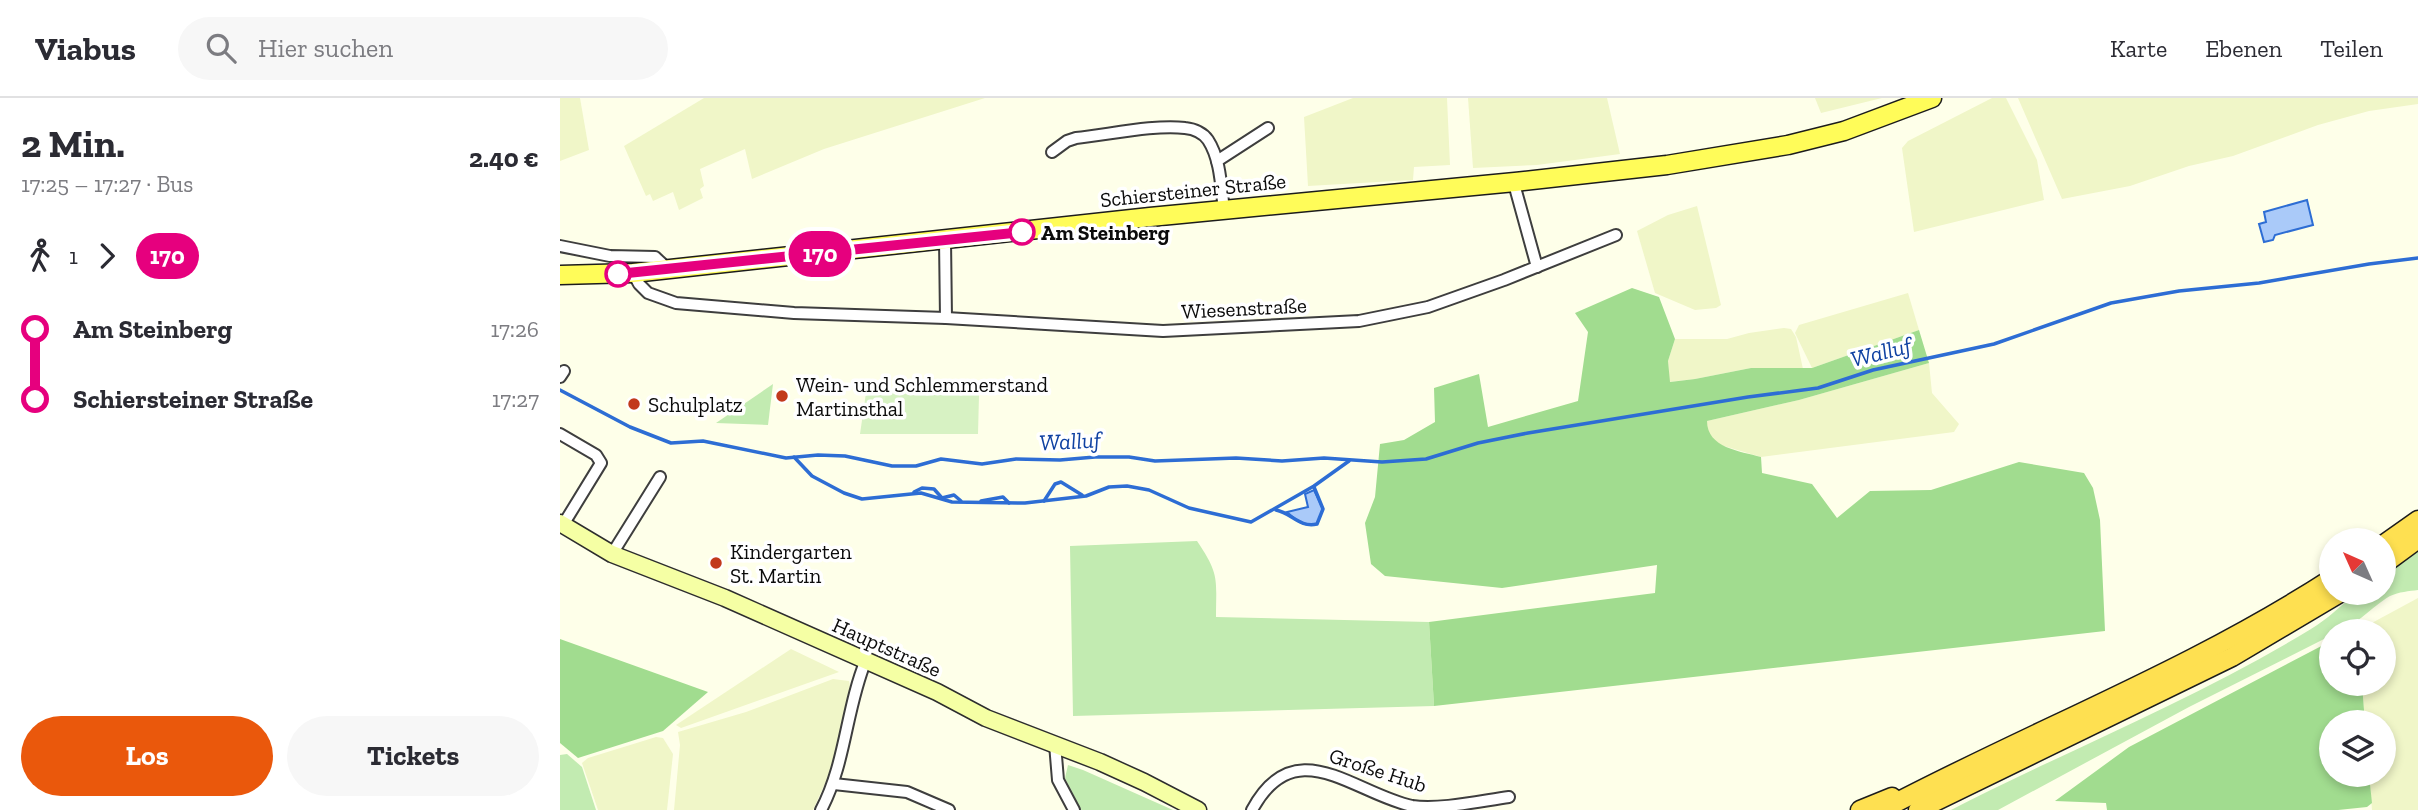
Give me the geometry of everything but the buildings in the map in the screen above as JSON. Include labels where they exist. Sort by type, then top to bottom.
[{"type":"highway","points":[[2396,536],[2418,520]]},
{"type":"highway","points":[[2396,555],[2418,539]]},
{"type":"highway","points":[[1882,810],[2225,642],[2319,586]]},
{"type":"highway","points":[[1918,810],[2232,657],[2319,605]]},
{"type":"highway","points":[[1937,810],[2013,764]]},
{"type":"highway","points":[[1860,810],[1944,778]]},
{"type":"main road","name":"Schiersteiner Straße","points":[[560,275],[669,270],[1224,210],[1515,182],[1747,153],[1844,131],[1932,98]]},
{"type":"main road","name":"Hauptstraße","points":[[561,524],[612,554],[700,587],[937,692],[986,718],[1144,782],[1198,810]]},
{"type":"street","points":[[1052,152],[1076,138],[1171,127],[1198,131],[1207,138],[1217,161],[1224,210]]},
{"type":"street","points":[[1217,161],[1268,128]]},
{"type":"street","points":[[1516,191],[1537,267]]},
{"type":"street","name":"Wiesenstraße","points":[[633,273],[648,293],[676,303],[794,313],[946,318],[1163,331],[1359,321],[1428,307],[1616,235]]},
{"type":"street","points":[[945,240],[946,318]]},
{"type":"street","points":[[560,246],[610,256],[655,257],[669,270]]},
{"type":"street","points":[[560,434],[596,454],[601,463],[561,524]]},
{"type":"street","points":[[612,554],[660,477]]},
{"type":"street","points":[[821,810],[834,784],[859,677],[866,660]]},
{"type":"street","points":[[1055,744],[1058,780],[1074,810]]},
{"type":"street","name":"Große Hub","points":[[1252,810],[1279,778],[1299,769],[1328,773],[1411,806],[1432,807],[1508,797]]},
{"type":"street","points":[[834,784],[907,792],[949,810]]},
{"type":"green space","points":[[560,98],[580,98],[589,150],[560,161]]},
{"type":"green space","points":[[704,98],[985,98],[824,149],[752,179],[745,149],[700,169],[704,186],[700,189],[703,198],[679,210],[673,192],[653,201],[650,194],[646,196],[624,146]]},
{"type":"green space","points":[[1353,98],[1447,98],[1450,165],[1414,167],[1413,180],[1308,186],[1304,117]]},
{"type":"green space","points":[[1468,98],[1607,98],[1620,154],[1537,165],[1473,168]]},
{"type":"green space","points":[[1815,98],[1882,98],[1821,113]]},
{"type":"green space","points":[[1992,98],[2006,98],[2037,160],[2044,200],[1914,232],[1902,148],[1908,141]]},
{"type":"green space","points":[[2018,98],[2418,98],[2418,104],[2369,111],[2318,125],[2233,156],[2189,166],[2130,186],[2062,199]]},
{"type":"green space","points":[[1697,206],[1721,305],[1695,310],[1655,293],[1637,231],[1668,215]]},
{"type":"green space","points":[[1632,288],[1659,297],[1675,339],[1668,361],[1670,382],[1751,368],[1812,368],[1919,330],[1929,363],[1799,400],[1707,421],[1708,430],[1712,437],[1726,447],[1761,457],[1762,473],[1812,484],[1837,518],[1870,491],[1931,490],[2019,462],[2084,473],[2093,488],[2100,520],[2105,631],[1434,706],[1429,622],[1655,593],[1657,565],[1502,588],[1385,576],[1371,564],[1365,523],[1375,497],[1380,444],[1404,440],[1435,422],[1434,388],[1479,374],[1488,427],[1578,401],[1588,332],[1575,313]]},
{"type":"green space","points":[[1908,293],[1919,330],[1812,368],[1795,333],[1799,325]]},
{"type":"green space","points":[[1791,329],[1796,337],[1803,369],[1751,368],[1669,382],[1668,361],[1675,339],[1727,339]]},
{"type":"green space","points":[[1929,363],[1932,393],[1959,424],[1954,432],[1761,457],[1717,444],[1707,431],[1707,421],[1799,400]]},
{"type":"green space","points":[[773,384],[768,425],[716,423]]},
{"type":"green space","points":[[867,386],[979,395],[978,434],[860,434]]},
{"type":"green space","points":[[1197,541],[1210,562],[1215,578],[1216,617],[1429,622],[1434,706],[1073,716],[1070,546]]},
{"type":"green space","points":[[2418,551],[2418,590],[2396,594],[2396,567]]},
{"type":"green space","points":[[2418,598],[2418,810],[2372,810],[2370,787],[2396,787],[2396,710],[2364,710],[2363,696],[2396,696],[2396,619],[2379,619]]},
{"type":"green space","points":[[2341,606],[2375,606],[2359,619],[2324,619]]},
{"type":"green space","points":[[2319,623],[2319,642],[2189,707],[1998,810],[1951,810],[2178,701]]},
{"type":"green space","points":[[560,639],[708,692],[663,731],[578,758],[560,743]]},
{"type":"green space","points":[[2319,647],[2319,696],[2363,696],[2364,710],[2319,710],[2319,787],[2370,787],[2372,803],[2367,807],[2338,810],[2107,810],[2106,803],[2055,801],[2129,747]]},
{"type":"green space","points":[[791,649],[839,672],[681,728],[676,725]]},
{"type":"green space","points":[[833,679],[849,681],[850,686],[832,768],[813,810],[674,810],[680,745],[678,732],[746,712]]},
{"type":"green space","points":[[656,737],[663,738],[673,754],[667,810],[598,810],[582,763],[588,758]]},
{"type":"green space","points":[[567,754],[582,767],[596,810],[560,810],[560,755]]},
{"type":"green space","points":[[1068,765],[1173,810],[1081,810],[1065,778]]},
{"type":"water","points":[[2307,200],[2313,225],[2275,235],[2273,240],[2264,242],[2259,224],[2266,222],[2264,212]]},
{"type":"water","points":[[1314,490],[1323,509],[1317,524],[1304,524],[1287,512],[1308,507],[1305,494]]},
{"type":"waterway","name":"Walluf","points":[[560,390],[630,427],[671,443],[703,441],[786,458],[845,456],[892,466],[916,466],[941,459],[982,464],[1016,459],[1060,460],[1095,457],[1129,457],[1155,461],[1236,458],[1282,461],[1324,458],[1382,462],[1426,459],[1478,443],[1528,433],[1818,388],[1873,370],[1994,344],[2111,303],[2418,258]]},
{"type":"waterway","name":"Walluf","points":[[794,457],[812,476],[862,499],[921,493],[952,502],[1025,503],[1086,496],[1109,487],[1127,486],[1149,490],[1189,508],[1251,522],[1314,486],[1349,461]]},
{"type":"waterway","name":"Walluf","points":[[1044,501],[1055,484],[1061,482],[1082,495]]},
{"type":"waterway","name":"Walluf","points":[[1276,510],[1305,524],[1317,524],[1323,509],[1314,487]]},
{"type":"waterway","name":"Walluf","points":[[914,492],[922,488],[934,489],[942,498],[954,495],[961,501]]},
{"type":"waterway","name":"Walluf","points":[[981,501],[1003,497],[1009,503]]},
{"type":"bus line","name":"170","points":[[618,274],[1022,232]]},
{"type":"place","name":"Am Steinberg","points":[[1022,232]]},
{"type":"place","name":"Wein- und Schlemmerstand Martinsthal","points":[[782,396]]},
{"type":"place","name":"Schulplatz","points":[[634,404]]},
{"type":"place","name":"Kindergarten St. Martin","points":[[716,563]]}]
